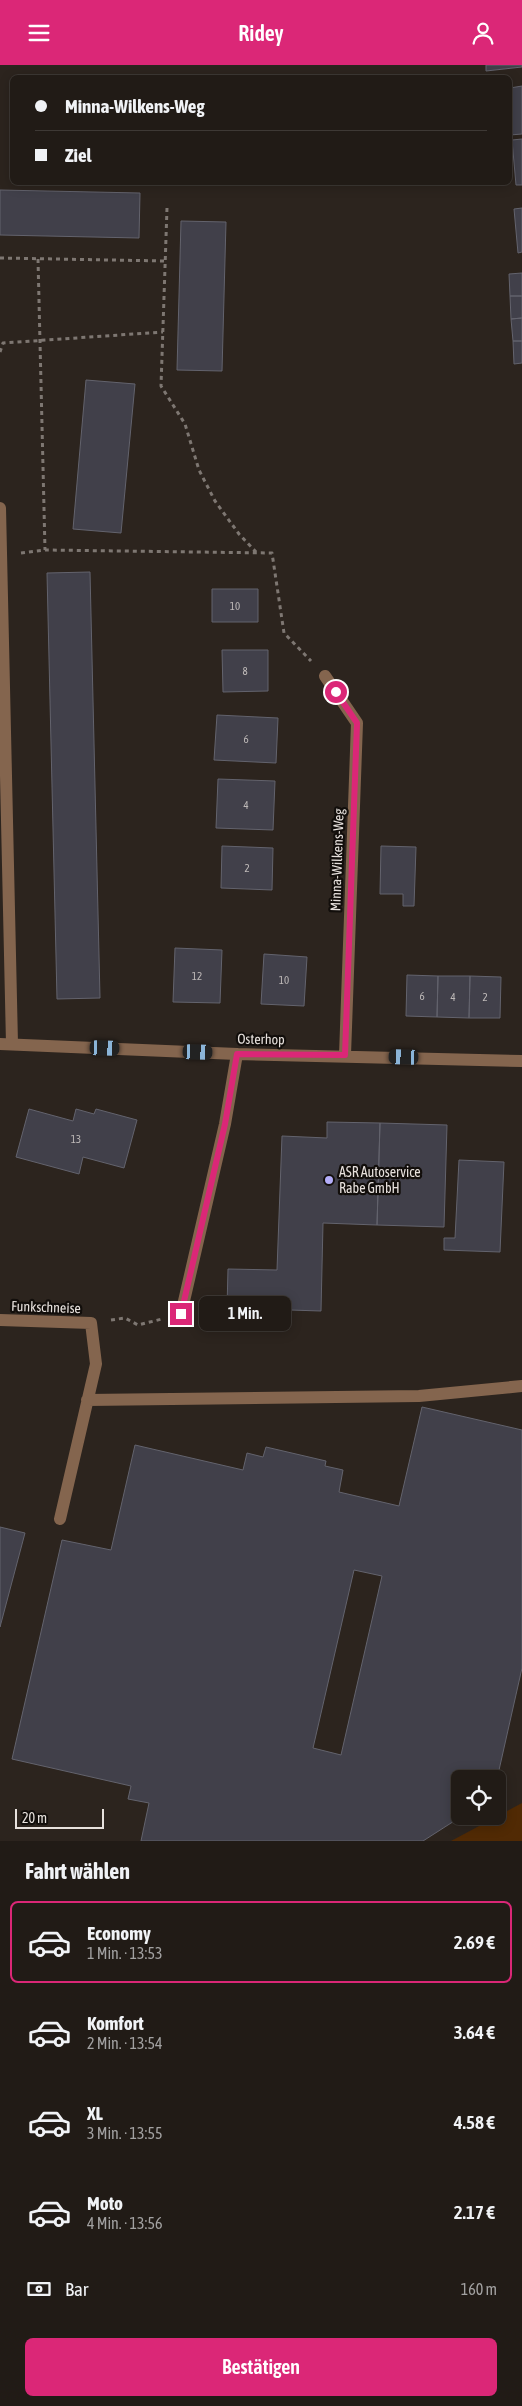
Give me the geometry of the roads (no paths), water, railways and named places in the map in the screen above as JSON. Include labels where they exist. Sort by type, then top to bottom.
[{"type":"street","points":[[0,507],[6,1044]]},
{"type":"street","name":"Minna-Wilkens-Weg","points":[[325,676],[357,723],[345,1055]]},
{"type":"street","name":"Osterhop","points":[[6,1044],[237,1054],[345,1055],[522,1061]]},
{"type":"street","points":[[181,1314],[225,1124],[237,1054]]},
{"type":"street","name":"Funkschneise","points":[[0,1320],[91,1323],[96,1364],[87,1400]]},
{"type":"street","points":[[60,1519],[87,1400],[418,1396],[522,1386]]},
{"type":"place","name":"ASR Autoservice Rabe GmbH","points":[[329,1180]]}]
